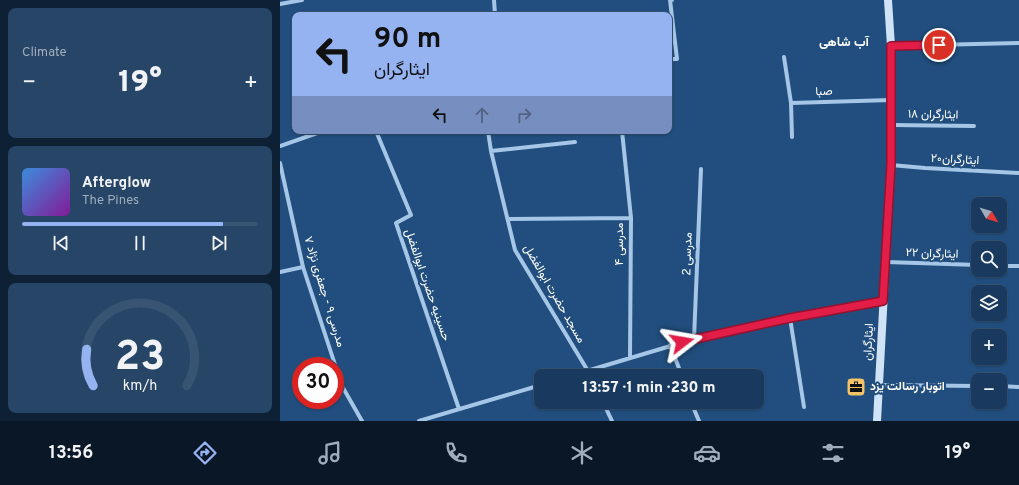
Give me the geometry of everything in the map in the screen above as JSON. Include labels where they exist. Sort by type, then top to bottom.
[{"type":"main road","name":"ایثارگران","points":[[877,421],[891,164],[892,100],[888,0]]},
{"type":"street","points":[[280,4],[302,0]]},
{"type":"street","points":[[494,0],[495,12]]},
{"type":"street","points":[[671,12],[670,0],[672,0]]},
{"type":"street","points":[[672,17],[677,59],[672,60]]},
{"type":"street","points":[[891,46],[1019,43]]},
{"type":"street","points":[[784,57],[791,103],[792,138]]},
{"type":"street","name":"صبا","points":[[791,103],[892,100]]},
{"type":"street","name":"ایثارگران ۱۸","points":[[892,125],[974,126]]},
{"type":"street","points":[[280,146],[314,134]]},
{"type":"street","name":"حسینیه حضرت ابوالفضل","points":[[377,134],[411,215],[396,223],[459,409]]},
{"type":"street","name":"مسجد حضرت ابوالفضل","points":[[488,134],[491,151],[516,250],[587,369]]},
{"type":"street","name":"مدرسی ۴","points":[[622,134],[631,218],[630,358]]},
{"type":"street","points":[[491,151],[575,142]]},
{"type":"street","name":"مدرسی ۹ - جعفری نژاد ۷","points":[[280,163],[303,267],[342,386],[362,421]]},
{"type":"street","name":"۲۰ایثارگران","points":[[891,164],[925,168],[1019,173]]},
{"type":"street","name":"مدرسی 2","points":[[694,338],[701,169]]},
{"type":"street","points":[[508,219],[631,218]]},
{"type":"street","name":"ایثارگران ۲۲","points":[[886,262],[971,265]]},
{"type":"street","points":[[1007,266],[1019,266]]},
{"type":"street","points":[[280,272],[303,267]]},
{"type":"street","points":[[594,369],[694,338],[883,301]]},
{"type":"street","points":[[790,318],[804,407]]},
{"type":"street","points":[[670,345],[679,369]]},
{"type":"street","points":[[879,385],[971,386]]},
{"type":"street","points":[[1007,386],[1019,387]]},
{"type":"street","points":[[420,421],[534,387]]},
{"type":"street","points":[[606,409],[612,421]]},
{"type":"street","points":[[694,409],[698,421]]},
{"type":"place","name":"اتوبار رسالت یزد","points":[[856,387]]},
{"type":"district","name":"آب شاهی","points":[[844,43]]},
{"type":"route","points":[[682,342],[694,338],[790,318],[883,301],[891,164],[891,46],[939,45]]}]
